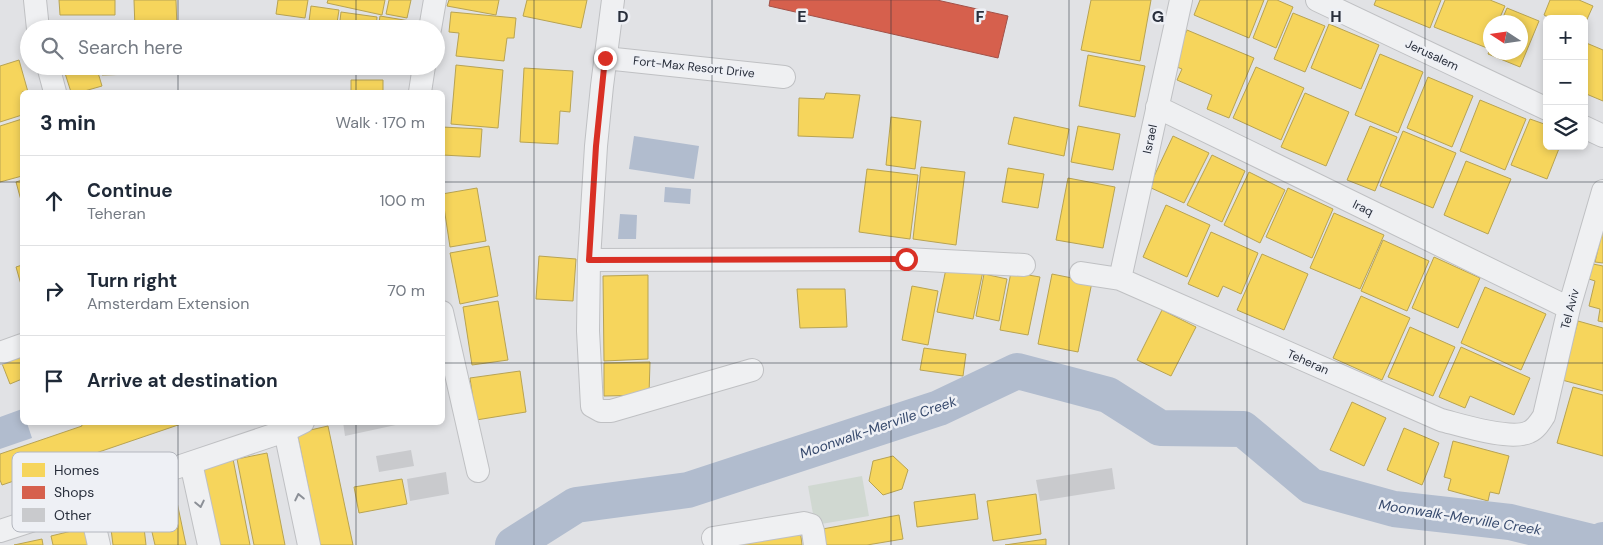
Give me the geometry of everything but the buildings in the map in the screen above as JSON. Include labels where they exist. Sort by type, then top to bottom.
[{"type":"street","points":[[35,0],[37,20]]},
{"type":"street","points":[[432,20],[435,0]]},
{"type":"street","points":[[613,0],[596,146],[589,260],[588,331],[592,406],[600,411],[611,411],[752,370]]},
{"type":"street","name":"Israel","points":[[1120,279],[1181,0]]},
{"type":"street","name":"Jerusalem","points":[[1317,0],[1543,107]]},
{"type":"street","name":"Fort-Max Resort Drive","points":[[605,58],[784,77]]},
{"type":"street","points":[[50,75],[54,90]]},
{"type":"street","points":[[420,90],[423,75]]},
{"type":"street","name":"Iraq","points":[[1157,107],[1569,308]]},
{"type":"street","points":[[1588,129],[1603,136]]},
{"type":"street","name":"Tel Aviv","points":[[1537,426],[1544,416],[1569,308],[1603,191]]},
{"type":"street","points":[[589,260],[906,259],[1024,265]]},
{"type":"street","name":"Teheran","points":[[1080,273],[1120,279],[1441,420],[1512,435],[1528,433],[1537,426]]},
{"type":"street","points":[[445,325],[478,471]]},
{"type":"street","points":[[0,353],[20,346]]},
{"type":"street","points":[[178,468],[294,427],[309,545]]},
{"type":"street","points":[[191,463],[208,545]]},
{"type":"street","points":[[713,538],[804,523],[811,525],[815,545]]},
{"type":"street","points":[[0,531],[12,527]]},
{"type":"street","points":[[96,532],[99,545]]},
{"type":"shaded area","points":[[862,476],[869,516],[815,525],[808,486]]},
{"type":"water","points":[[634,136],[699,146],[694,179],[629,169]]},
{"type":"water","points":[[665,187],[691,189],[690,204],[664,202]]},
{"type":"water","points":[[620,214],[637,215],[636,239],[618,239]]},
{"type":"water","points":[[20,410],[20,425],[28,425],[32,438],[0,449],[0,417]]},
{"type":"waterway","name":"Moonwalk-Merville Creek","points":[[513,545],[576,505],[688,490],[939,408],[1017,371],[1108,395],[1160,428],[1243,429],[1311,486],[1394,509],[1510,522],[1600,544],[1603,540]]},
{"type":"route","points":[[605,58],[596,146],[589,260],[906,259]]}]
